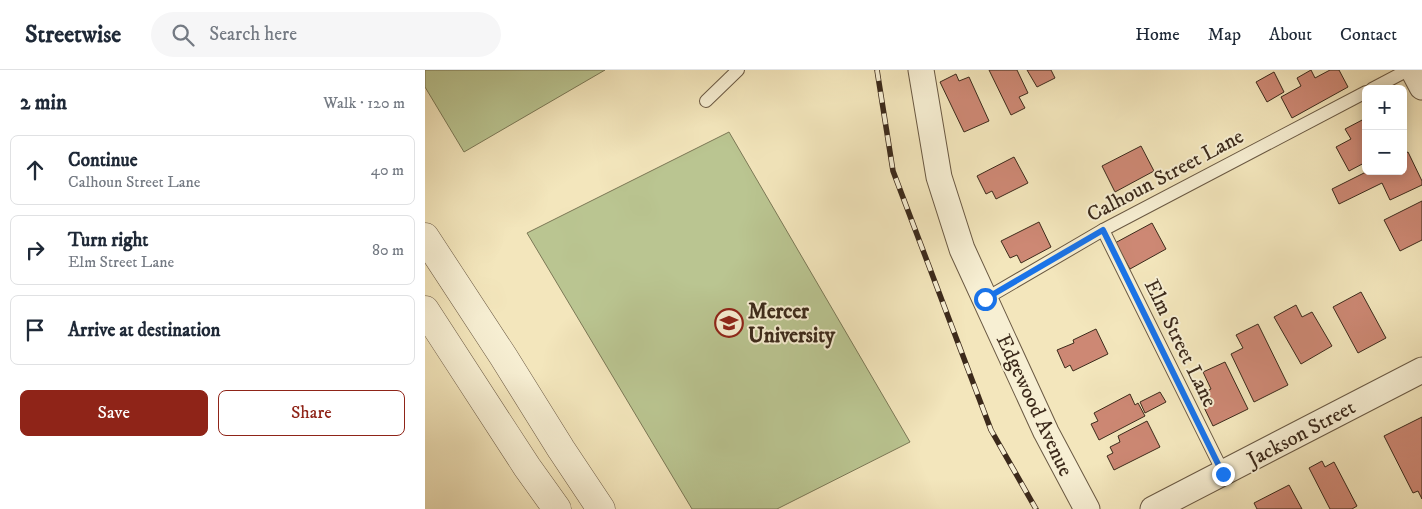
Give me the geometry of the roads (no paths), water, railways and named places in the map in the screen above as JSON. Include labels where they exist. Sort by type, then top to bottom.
[{"type":"street","name":"Edgewood Avenue","points":[[921,70],[939,177],[962,249],[1046,432],[1087,509]]},
{"type":"street","points":[[1413,70],[1422,87]]},
{"type":"street","points":[[425,237],[601,509]]},
{"type":"street","points":[[425,310],[527,467],[557,509]]},
{"type":"street","name":"Jackson Street","points":[[1153,509],[1422,370]]},
{"type":"lane","points":[[706,101],[737,70]]},
{"type":"lane","points":[[1380,85],[1408,70]]},
{"type":"lane","name":"Calhoun Street Lane","points":[[985,299],[1103,230],[1362,94]]},
{"type":"lane","name":"Elm Street Lane","points":[[1103,230],[1223,474]]},
{"type":"railway","points":[[877,70],[893,171],[991,430],[1036,509]]},
{"type":"place","name":"Mercer University","points":[[729,323]]}]
